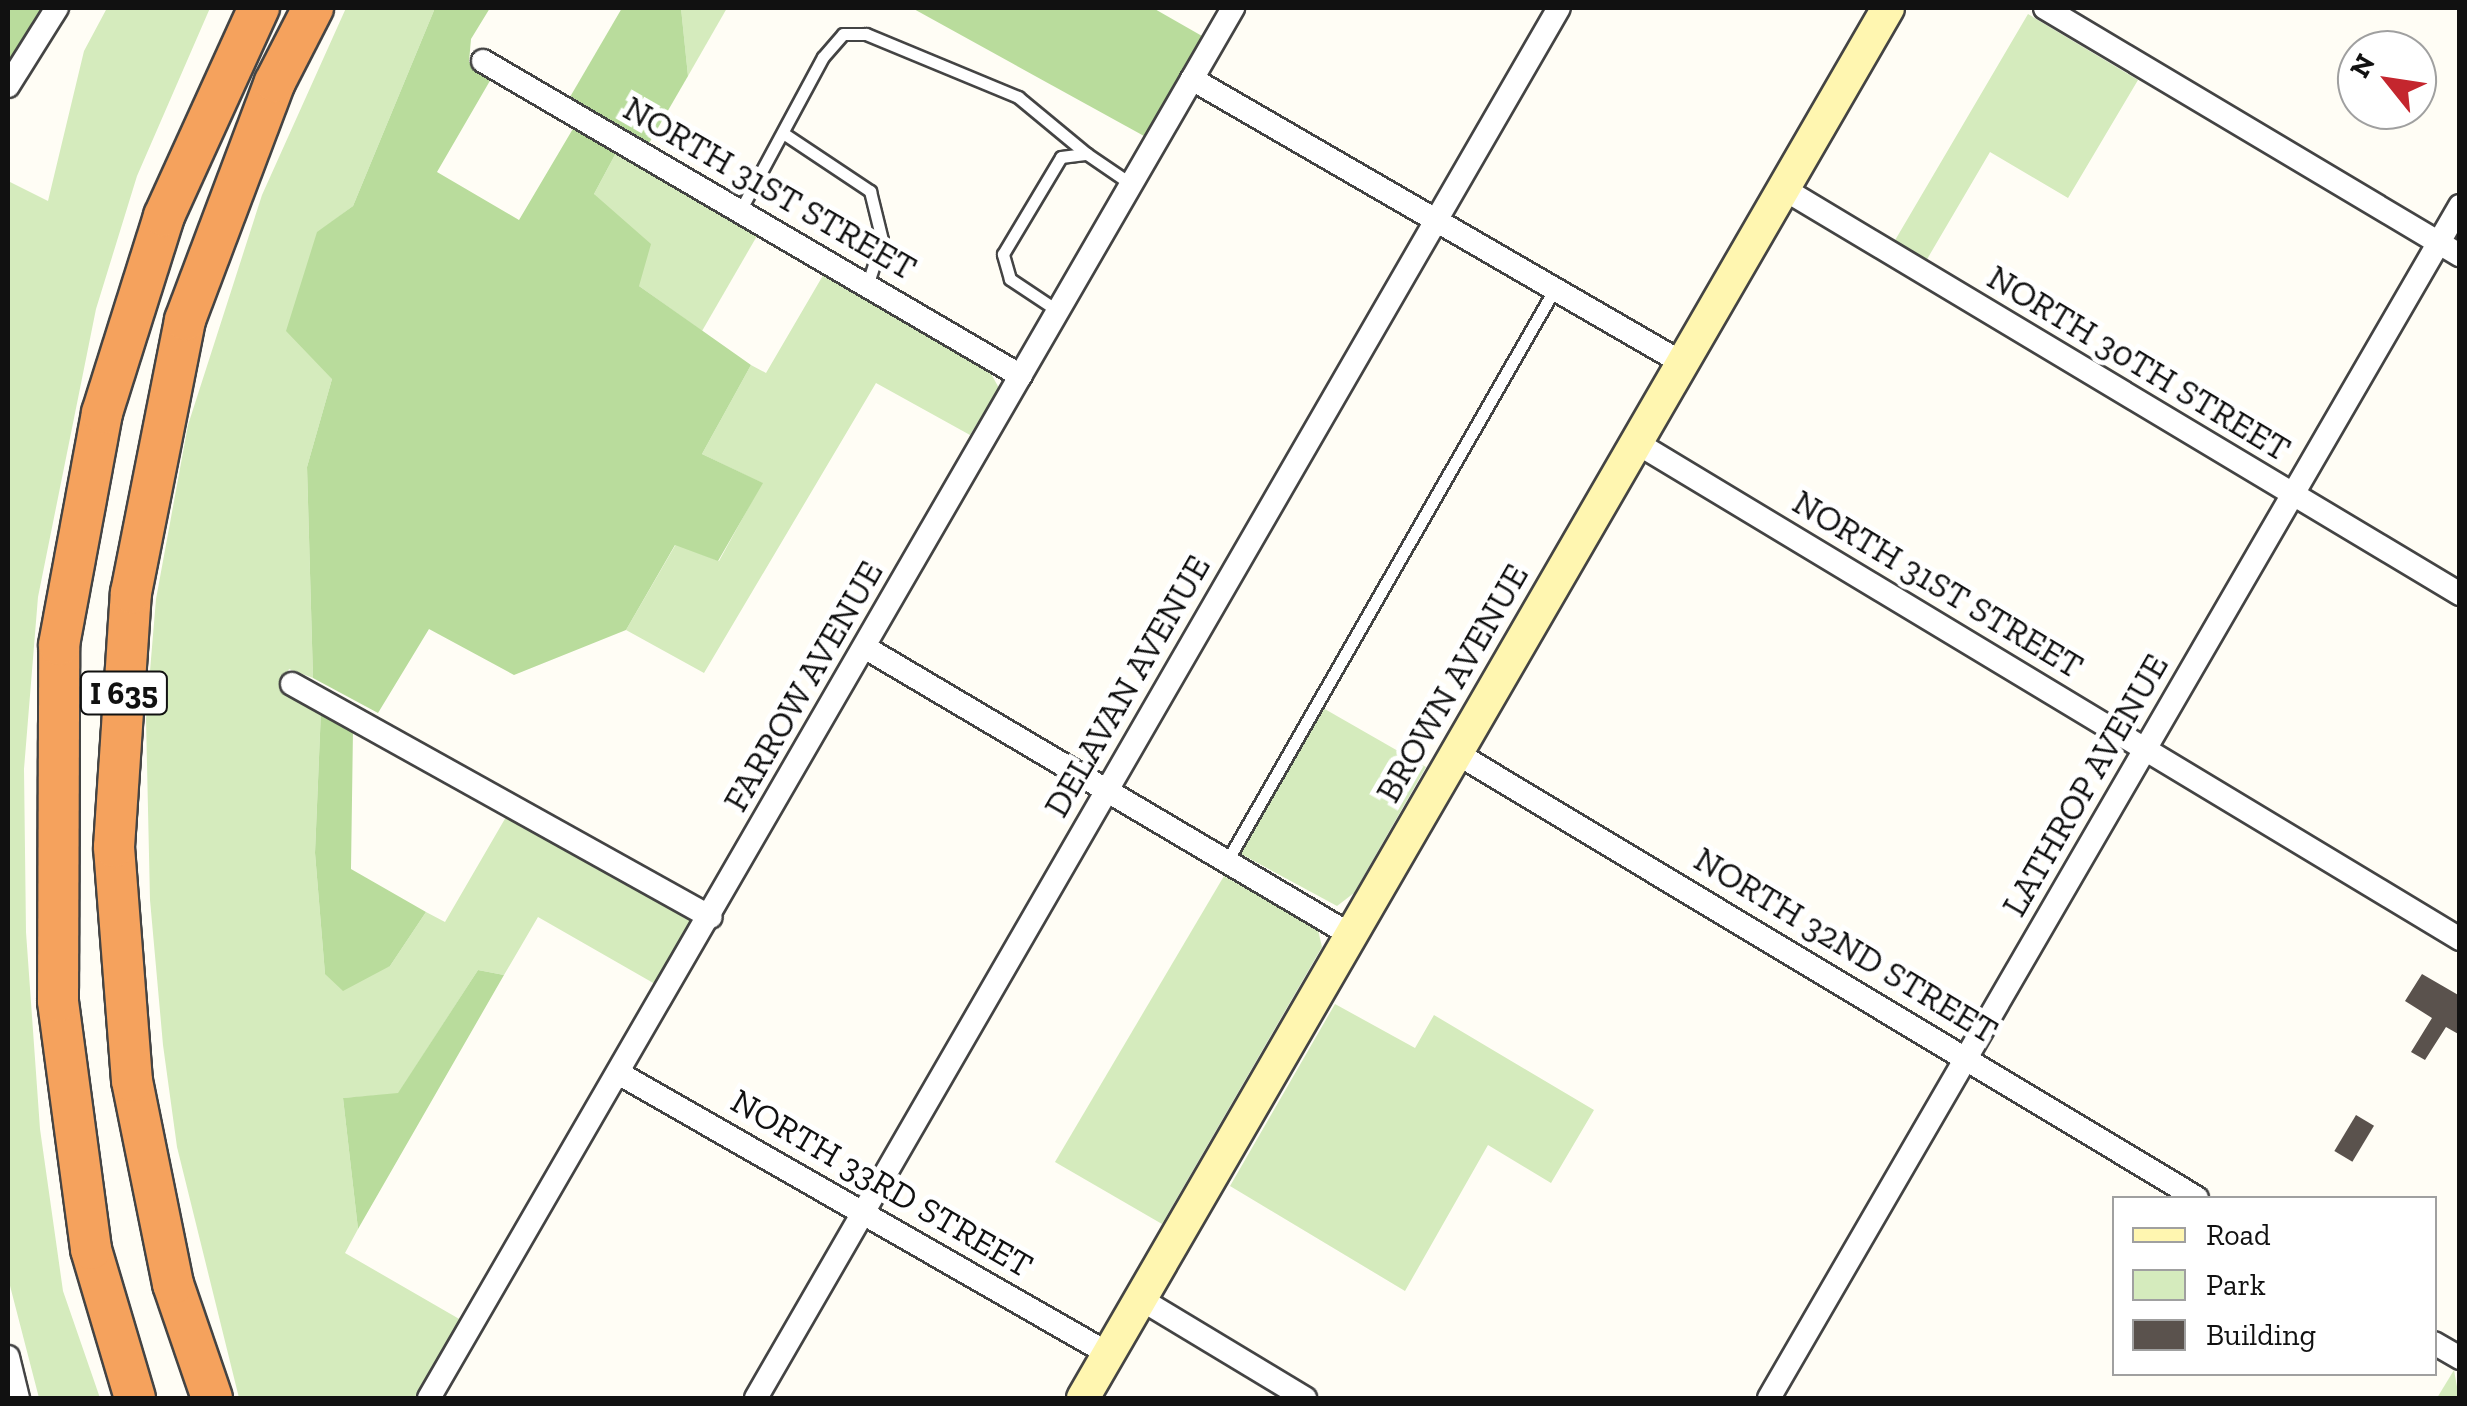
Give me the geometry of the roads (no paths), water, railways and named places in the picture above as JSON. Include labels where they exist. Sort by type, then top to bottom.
[{"type":"highway","name":"I 635","points":[[135,1398],[90,1249],[58,1001],[59,645],[102,413],[124,341],[164,216],[259,8]]},
{"type":"highway","name":"I 635","points":[[212,1398],[173,1284],[132,1082],[114,847],[131,594],[185,320],[274,82],[314,8]]},
{"type":"main road","name":"BROWN AVENUE","points":[[1083,1398],[1888,8]]},
{"type":"street","points":[[8,86],[57,8]]},
{"type":"street","name":"FARROW AVENUE","points":[[429,1398],[620,1074],[1233,8]]},
{"type":"street","name":"DELAVAN AVENUE","points":[[756,1398],[1560,8]]},
{"type":"street","points":[[2045,8],[2460,255]]},
{"type":"street","name":"NORTH 31ST STREET","points":[[483,61],[1021,376]]},
{"type":"street","points":[[1192,79],[1684,364]]},
{"type":"street","name":"NORTH 30TH STREET","points":[[1784,189],[2460,594]]},
{"type":"street","name":"LATHROP AVENUE","points":[[1770,1398],[2460,206]]},
{"type":"street","name":"NORTH 31ST STREET","points":[[1637,443],[2460,939]]},
{"type":"street","points":[[866,648],[1352,935]]},
{"type":"street","points":[[292,684],[710,917]]},
{"type":"street","name":"NORTH 32ND STREET","points":[[1458,754],[2194,1196]]},
{"type":"street","name":"NORTH 33RD STREET","points":[[620,1074],[1109,1354]]},
{"type":"street","points":[[1139,1298],[1306,1398]]},
{"type":"street","points":[[2437,1345],[2460,1358]]},
{"type":"street","points":[[8,1357],[18,1398]]},
{"type":"lane","points":[[740,211],[823,57],[843,34],[866,34],[1018,97],[1131,184]]},
{"type":"lane","points":[[783,133],[870,191],[882,240],[867,286]]},
{"type":"lane","points":[[1058,311],[1010,279],[1003,254],[1061,157],[1088,154]]},
{"type":"lane","points":[[1228,861],[1554,290]]}]
